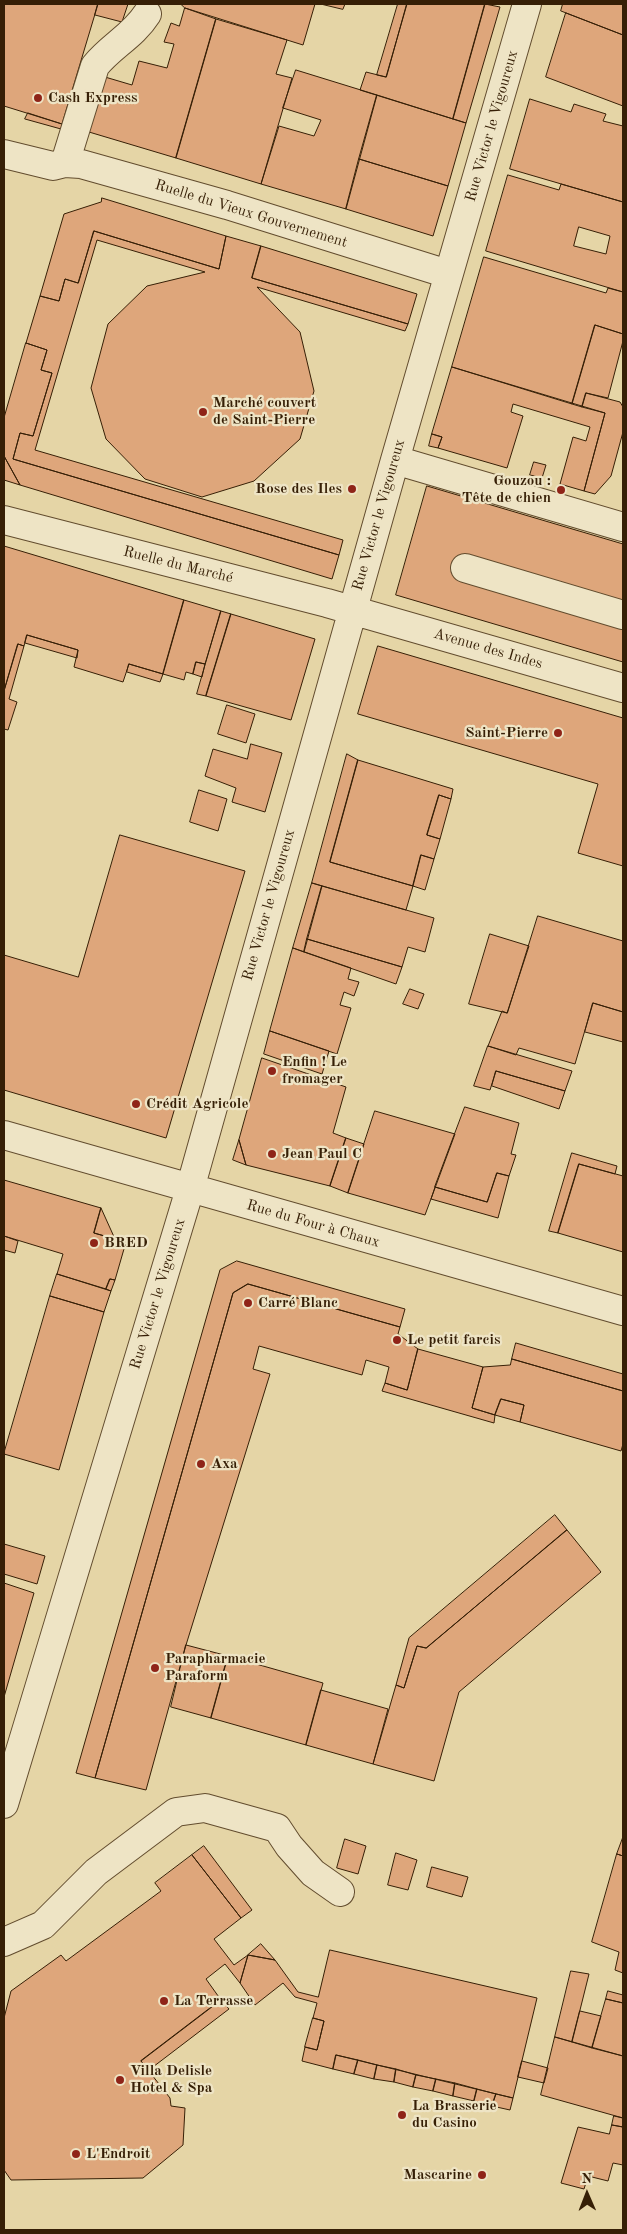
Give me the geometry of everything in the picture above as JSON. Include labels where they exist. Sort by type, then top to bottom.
[{"type":"street","name":"Rue Victor le Vigoureux","points":[[4,1804],[190,1189],[352,611],[527,4]]},
{"type":"street","points":[[59,164],[96,66],[103,56],[137,30],[147,14]]},
{"type":"street","name":"Ruelle du Vieux Gouvernement","points":[[4,154],[59,164],[81,164],[226,205],[448,274]]},
{"type":"street","points":[[395,460],[623,527]]},
{"type":"street","name":"Ruelle du Marché","points":[[4,520],[352,611]]},
{"type":"street","points":[[465,568],[623,615]]},
{"type":"street","name":"Avenue des Indes","points":[[352,611],[623,688]]},
{"type":"street","name":"Rue du Four à Chaux","points":[[4,1135],[623,1311]]},
{"type":"street","points":[[4,1942],[43,1925],[96,1872],[176,1812],[206,1808],[276,1828],[313,1873],[340,1892]]},
{"type":"building","points":[[4,4],[98,4],[62,124],[4,106]]},
{"type":"building","points":[[98,4],[128,4],[122,22],[95,15]]},
{"type":"building","points":[[181,4],[315,4],[303,45],[185,8]]},
{"type":"building","points":[[321,4],[345,4],[343,9]]},
{"type":"building","points":[[398,4],[407,4],[386,77],[377,75]]},
{"type":"building","points":[[407,4],[485,4],[453,119],[360,90],[366,72],[386,77]]},
{"type":"building","points":[[485,4],[500,7],[466,123],[453,119]]},
{"type":"building","points":[[563,4],[623,4],[623,35],[561,11]]},
{"type":"building","points":[[185,8],[216,19],[176,158],[89,132],[105,77],[132,85],[139,61],[167,68],[174,44],[164,42],[171,23],[179,26]]},
{"type":"building","points":[[566,13],[623,35],[623,106],[546,77]]},
{"type":"building","points":[[216,19],[287,40],[276,74],[292,78],[261,184],[176,158]]},
{"type":"building","points":[[296,70],[377,95],[346,209],[261,184],[279,126],[314,136],[321,120],[283,108]]},
{"type":"building","points":[[377,95],[466,123],[448,186],[359,159]]},
{"type":"building","points":[[530,99],[571,112],[574,104],[606,114],[603,121],[623,126],[623,202],[510,169]]},
{"type":"building","points":[[28,113],[62,124],[61,129],[25,119]]},
{"type":"building","points":[[359,159],[448,186],[433,236],[346,209]]},
{"type":"building","points":[[508,175],[559,190],[561,184],[623,202],[623,292],[486,251]],"holes":[[[579,227],[610,236],[606,254],[574,246]]]},
{"type":"building","points":[[102,198],[226,236],[219,269],[94,231],[78,283],[65,279],[59,301],[40,296],[64,214],[101,202]]},
{"type":"building","name":"Marché couvert de Saint-Pierre","points":[[94,231],[219,269],[226,236],[261,246],[252,278],[408,324],[405,331],[257,287],[300,332],[314,391],[300,439],[254,481],[202,497],[145,479],[106,439],[91,388],[108,324],[147,286],[205,272],[97,240],[35,450],[343,540],[339,555],[13,459],[20,433],[33,436],[52,373],[41,370],[47,350],[26,343],[40,296],[59,301],[65,279],[78,283]]},
{"type":"building","points":[[261,246],[417,294],[408,324],[252,278]]},
{"type":"building","points":[[484,257],[606,293],[608,288],[623,292],[623,334],[595,325],[572,404],[452,367]]},
{"type":"building","points":[[595,325],[623,334],[623,341],[608,398],[586,393],[582,407],[572,404]]},
{"type":"building","points":[[26,343],[47,350],[41,370],[52,373],[33,436],[20,433],[13,459],[339,555],[332,579],[20,485],[4,456],[4,418]]},
{"type":"building","points":[[452,367],[605,413],[584,491],[560,484],[573,437],[586,441],[590,427],[513,404],[511,412],[523,416],[507,468],[438,448],[442,437],[432,434]]},
{"type":"building","points":[[586,393],[620,402],[623,407],[623,432],[611,476],[595,494],[584,491],[605,413],[582,407]]},
{"type":"building","points":[[432,434],[442,437],[438,448],[429,446]]},
{"type":"building","points":[[4,456],[20,485],[4,480]]},
{"type":"building","points":[[534,462],[546,465],[542,478],[530,475]]},
{"type":"building","points":[[427,486],[623,544],[623,662],[396,595]]},
{"type":"building","points":[[4,546],[184,600],[163,674],[129,664],[123,682],[74,667],[78,650],[27,635],[24,646],[18,644],[4,691]]},
{"type":"building","points":[[184,600],[221,611],[205,664],[196,662],[193,674],[186,672],[184,680],[163,674]]},
{"type":"building","points":[[221,611],[231,614],[206,696],[197,694]]},
{"type":"building","points":[[231,614],[315,639],[291,720],[206,696]]},
{"type":"building","points":[[27,635],[78,650],[77,658],[25,643]]},
{"type":"building","points":[[18,644],[24,646],[9,699],[17,702],[8,730],[4,729],[4,691]]},
{"type":"building","points":[[378,646],[623,718],[623,866],[578,853],[598,784],[358,714]]},
{"type":"building","points":[[196,662],[205,664],[202,677],[193,674]]},
{"type":"building","points":[[129,664],[163,674],[160,682],[127,672]]},
{"type":"building","points":[[227,705],[255,714],[246,743],[218,734]]},
{"type":"building","points":[[251,744],[282,753],[265,812],[232,802],[236,788],[205,776],[213,749],[247,759]]},
{"type":"building","points":[[347,754],[358,760],[330,862],[413,886],[406,910],[312,883]]},
{"type":"building","points":[[358,760],[453,789],[451,799],[439,795],[427,835],[440,839],[434,859],[421,855],[413,886],[330,862]]},
{"type":"building","points":[[199,790],[227,799],[218,831],[190,822]]},
{"type":"building","points":[[439,795],[451,799],[440,839],[427,835]]},
{"type":"building","points":[[120,835],[245,871],[166,1138],[4,1090],[4,955],[78,977]]},
{"type":"building","points":[[421,855],[434,859],[425,890],[413,886]]},
{"type":"building","points":[[312,883],[322,886],[304,952],[293,948]]},
{"type":"building","points":[[322,886],[434,918],[425,952],[408,947],[402,967],[307,939]]},
{"type":"building","points":[[538,916],[623,941],[623,1012],[593,1003],[575,1064],[519,1048],[516,1055],[488,1046],[502,1011],[507,1013]]},
{"type":"building","points":[[490,934],[529,946],[507,1013],[469,1004]]},
{"type":"building","points":[[307,939],[402,967],[396,984],[304,952]]},
{"type":"building","points":[[293,948],[351,968],[348,979],[359,982],[354,996],[344,992],[340,1005],[351,1008],[337,1054],[270,1031]]},
{"type":"building","points":[[410,989],[424,994],[418,1009],[403,1004]]},
{"type":"building","points":[[593,1003],[623,1012],[623,1042],[585,1032]]},
{"type":"building","points":[[270,1031],[329,1051],[322,1074],[264,1054]]},
{"type":"building","points":[[488,1046],[572,1071],[565,1091],[496,1071],[490,1090],[474,1086]]},
{"type":"building","points":[[262,1058],[346,1087],[333,1133],[346,1138],[330,1186],[246,1165],[239,1140]]},
{"type":"building","points":[[496,1071],[565,1091],[559,1109],[492,1086]]},
{"type":"building","points":[[465,1107],[519,1123],[511,1154],[516,1155],[509,1176],[497,1173],[487,1202],[435,1187]]},
{"type":"building","points":[[375,1111],[455,1134],[425,1215],[348,1193]]},
{"type":"building","points":[[346,1138],[364,1144],[348,1193],[330,1186]]},
{"type":"building","points":[[239,1140],[246,1165],[233,1160]]},
{"type":"building","points":[[572,1153],[617,1166],[615,1174],[579,1164],[558,1233],[549,1231]]},
{"type":"building","points":[[579,1164],[623,1176],[623,1252],[558,1233]]},
{"type":"building","points":[[497,1173],[509,1176],[498,1218],[431,1199],[435,1187],[487,1202]]},
{"type":"building","points":[[4,1180],[101,1208],[94,1233],[126,1242],[115,1280],[110,1279],[106,1289],[57,1274],[63,1254],[4,1236]]},
{"type":"building","points":[[101,1208],[115,1239],[94,1233]]},
{"type":"building","points":[[4,1236],[18,1241],[15,1253],[4,1250]]},
{"type":"building","points":[[237,1261],[405,1309],[400,1327],[248,1284],[233,1293],[95,1778],[76,1773],[220,1270]]},
{"type":"building","points":[[57,1274],[111,1291],[104,1312],[50,1296]]},
{"type":"building","points":[[110,1279],[115,1280],[111,1291],[106,1289]]},
{"type":"building","points":[[248,1284],[400,1327],[398,1334],[418,1349],[407,1390],[385,1383],[389,1367],[366,1360],[362,1375],[259,1346],[253,1369],[270,1374],[186,1645],[146,1790],[95,1778],[233,1293]]},
{"type":"building","points":[[50,1296],[104,1312],[59,1470],[4,1454]]},
{"type":"building","points":[[516,1343],[623,1374],[623,1391],[512,1359]]},
{"type":"building","points":[[418,1349],[483,1367],[472,1408],[495,1415],[494,1423],[382,1391],[385,1383],[407,1390]]},
{"type":"building","points":[[512,1359],[623,1391],[623,1444],[621,1451],[520,1422],[524,1405],[501,1399],[495,1415],[472,1408],[483,1367],[510,1365]]},
{"type":"building","points":[[501,1399],[524,1405],[520,1422],[495,1415]]},
{"type":"building","points":[[555,1515],[567,1530],[426,1648],[417,1646],[404,1688],[396,1685],[409,1638]]},
{"type":"building","points":[[567,1530],[601,1572],[459,1692],[434,1781],[373,1764],[396,1685],[404,1688],[417,1646],[426,1648]]},
{"type":"building","points":[[4,1544],[45,1556],[37,1584],[4,1574]]},
{"type":"building","points":[[4,1583],[34,1593],[4,1697]]},
{"type":"building","points":[[186,1645],[228,1656],[211,1718],[171,1707]]},
{"type":"building","points":[[228,1656],[323,1683],[306,1745],[211,1718]]},
{"type":"building","points":[[321,1690],[388,1709],[373,1764],[306,1745]]},
{"type":"building","points":[[623,1837],[623,1856],[617,1854]]},
{"type":"building","points":[[345,1839],[366,1846],[358,1874],[337,1868]]},
{"type":"building","points":[[204,1846],[252,1910],[241,1918],[192,1855]]},
{"type":"building","points":[[396,1853],[417,1860],[408,1890],[388,1885]]},
{"type":"building","points":[[617,1854],[623,1856],[623,1973],[615,1970],[619,1952],[592,1942]]},
{"type":"building","points":[[192,1855],[241,1918],[214,1939],[234,1965],[248,1955],[240,1983],[225,1964],[206,1979],[221,2000],[141,2061],[170,2098],[171,2106],[185,2108],[183,2145],[143,2178],[11,2180],[4,2170],[4,2018],[11,1991],[61,1955],[66,1961],[161,1891],[155,1883]]},
{"type":"building","points":[[432,1867],[468,1877],[462,1897],[427,1887]]},
{"type":"building","points":[[261,1944],[275,1960],[248,1955]]},
{"type":"building","points":[[330,1950],[537,1998],[513,2098],[336,2055],[333,2069],[302,2061],[305,2047],[317,2050],[324,2021],[313,2018],[317,2003],[295,1997],[283,1983],[255,2005],[240,1983],[248,1955],[275,1960],[298,1992],[318,1997]]},
{"type":"building","points":[[571,1971],[589,1974],[572,2042],[555,2037]]},
{"type":"building","points":[[608,1991],[623,1995],[623,2003],[606,1999]]},
{"type":"building","points":[[606,1999],[623,2003],[623,2056],[592,2048]]},
{"type":"building","points":[[221,2000],[229,2009],[149,2070],[141,2061]]},
{"type":"building","points":[[580,2011],[601,2016],[592,2048],[572,2042]]},
{"type":"building","points":[[313,2018],[324,2021],[317,2050],[305,2047]]},
{"type":"building","points":[[555,2037],[623,2056],[623,2118],[541,2095]]},
{"type":"building","points":[[336,2055],[358,2060],[354,2074],[333,2069]]},
{"type":"building","points":[[358,2060],[377,2065],[374,2079],[354,2074]]},
{"type":"building","points":[[522,2061],[548,2068],[544,2083],[518,2077]]},
{"type":"building","points":[[377,2065],[396,2069],[394,2082],[374,2079]]},
{"type":"building","points":[[396,2069],[416,2075],[413,2087],[394,2082]]},
{"type":"building","points":[[416,2075],[436,2079],[433,2091],[413,2087]]},
{"type":"building","points":[[436,2079],[455,2083],[453,2096],[433,2091]]},
{"type":"building","points":[[455,2083],[477,2089],[474,2101],[453,2096]]},
{"type":"building","points":[[477,2089],[496,2094],[492,2106],[474,2101]]},
{"type":"building","points":[[496,2094],[513,2098],[510,2110],[492,2106]]},
{"type":"building","points":[[614,2116],[623,2118],[623,2127],[612,2125]]},
{"type":"building","points":[[612,2125],[623,2127],[623,2165],[613,2163],[608,2181],[588,2176],[584,2189],[561,2183],[578,2127],[609,2134]]},
{"type":"place","name":"Cash Express","points":[[38,98]]},
{"type":"place","name":"Marché couvert de Saint-Pierre","points":[[203,412]]},
{"type":"place","name":"Rose des Iles","points":[[352,489]]},
{"type":"place","name":"Gouzou : Tête de chien","points":[[561,490]]},
{"type":"place","name":"Saint-Pierre","points":[[558,733]]},
{"type":"place","name":"Enfin ! Le fromager","points":[[272,1071]]},
{"type":"place","name":"Crédit Agricole","points":[[136,1104]]},
{"type":"place","name":"Jean Paul C","points":[[272,1154]]},
{"type":"place","name":"BRED","points":[[94,1243]]},
{"type":"place","name":"Carré Blanc","points":[[248,1303]]},
{"type":"place","name":"Le petit farcis","points":[[397,1340]]},
{"type":"place","name":"Axa","points":[[201,1464]]},
{"type":"place","name":"Parapharmacie Paraform","points":[[155,1668]]},
{"type":"place","name":"La Terrasse","points":[[164,2001]]},
{"type":"place","name":"Villa Delisle Hotel & Spa","points":[[120,2080]]},
{"type":"place","name":"La Brasserie du Casino","points":[[402,2115]]},
{"type":"place","name":"L'Endroit","points":[[76,2154]]},
{"type":"place","name":"Mascarine","points":[[482,2175]]}]
